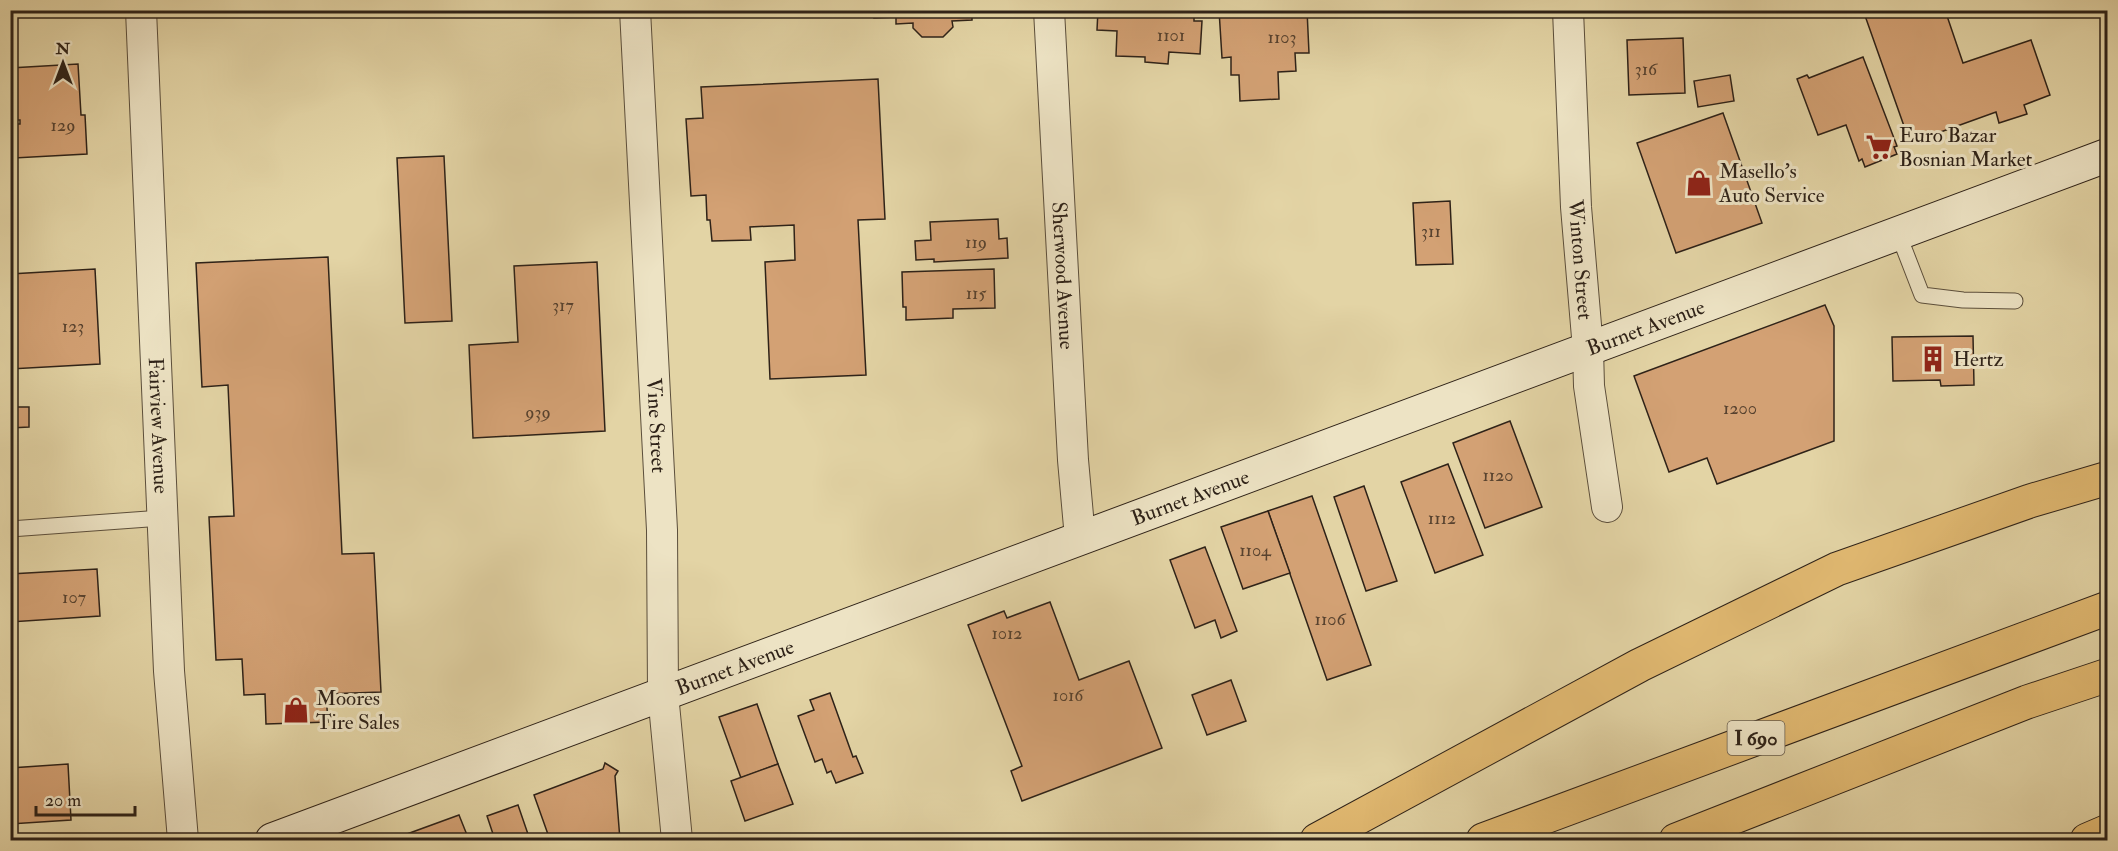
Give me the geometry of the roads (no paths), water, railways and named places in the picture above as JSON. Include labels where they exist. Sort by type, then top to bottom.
[{"type":"highway","points":[[1317,840],[1640,665],[1837,569],[2030,501],[2108,478]]},
{"type":"highway","name":"I 690","points":[[1483,840],[2108,608]]},
{"type":"highway","points":[[1676,840],[2026,702],[2108,675]]},
{"type":"highway","points":[[2087,840],[2108,831]]},
{"type":"street","name":"Fairview Avenue","points":[[141,10],[169,671],[183,840]]},
{"type":"street","name":"Vine Street","points":[[635,10],[662,530],[663,694],[677,840]]},
{"type":"street","name":"Sherwood Avenue","points":[[1049,10],[1072,460],[1080,538]]},
{"type":"street","name":"Winton Street","points":[[1568,10],[1576,207],[1589,386],[1607,507]]},
{"type":"street","name":"Burnet Avenue","points":[[273,840],[2108,155]]},
{"type":"lane","points":[[1898,233],[1922,295],[1962,300],[2015,301]]},
{"type":"lane","points":[[10,529],[162,518]]},
{"type":"place","name":"Euro Bazar Bosnian Market","points":[[1879,147]]},
{"type":"place","name":"Masello's Auto Service","points":[[1699,183]]},
{"type":"place","name":"Hertz","points":[[1933,359]]},
{"type":"place","name":"Moores Tire Sales","points":[[296,710]]}]
